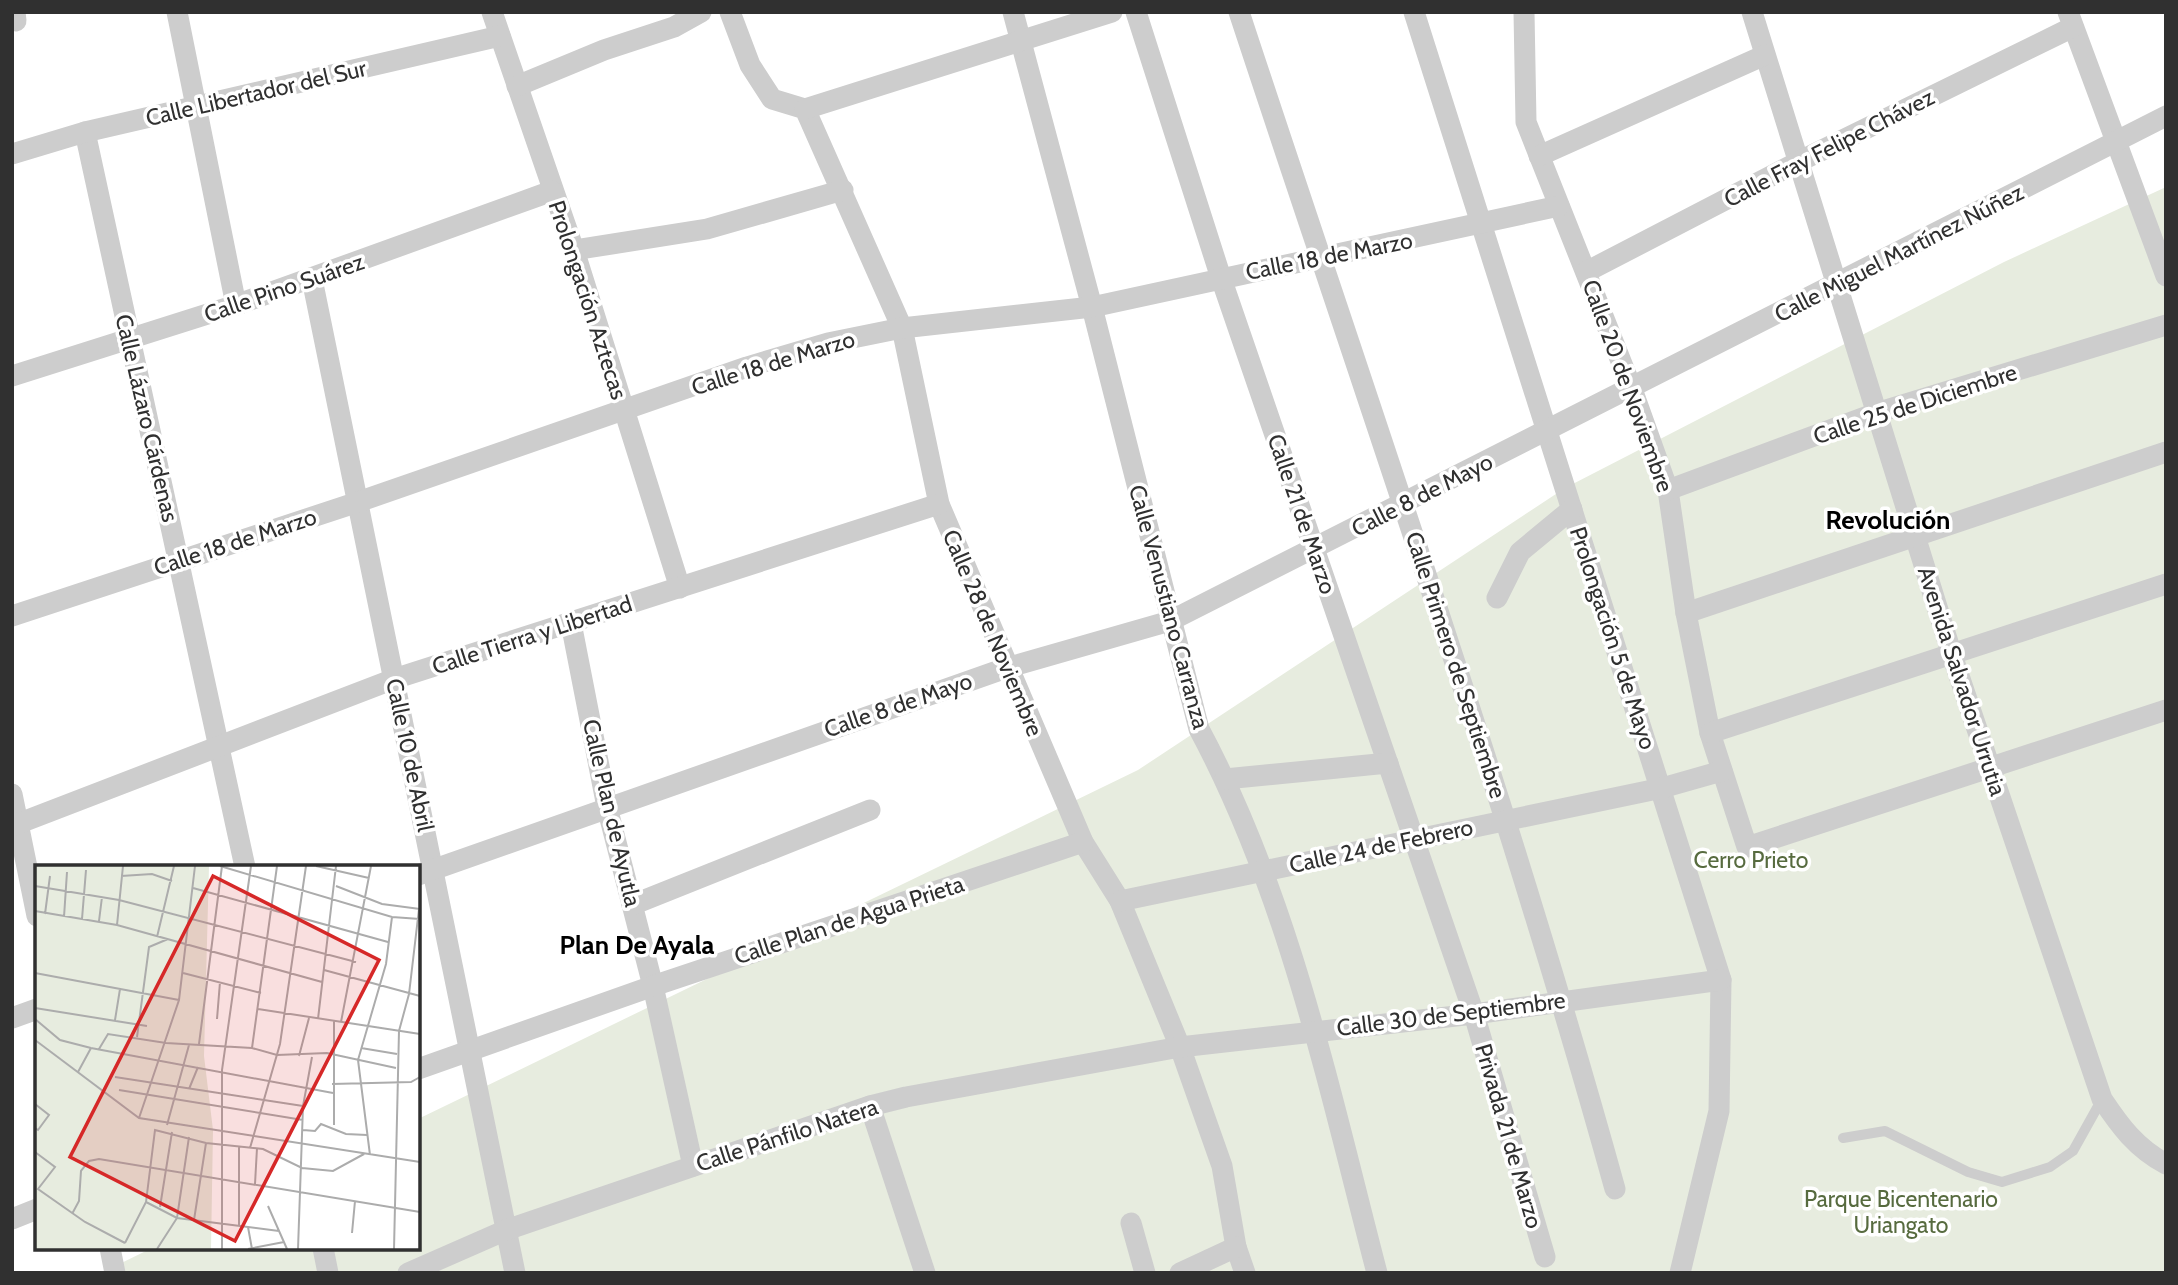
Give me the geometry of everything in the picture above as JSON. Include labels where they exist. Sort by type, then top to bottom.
[{"type":"street","points":[[177,12],[236,305]]},
{"type":"street","name":"Prolongación Aztecas","points":[[492,12],[574,250],[680,588]]},
{"type":"street","points":[[517,86],[604,50],[674,27],[701,12]]},
{"type":"street","points":[[730,12],[750,65],[772,99],[805,109],[1023,43],[1112,12]]},
{"type":"street","name":"Calle Venustiano Carranza","points":[[1013,12],[1092,307],[1199,729],[1225,779],[1263,870],[1314,1031],[1377,1273]]},
{"type":"street","name":"Calle 21 de Marzo","points":[[1136,12],[1221,278],[1474,1014]]},
{"type":"street","name":"Calle Primero de Septiembre","points":[[1239,12],[1507,820],[1563,1000],[1615,1189]]},
{"type":"street","name":"Prolongación 5 de Mayo","points":[[1414,12],[1721,980],[1719,1111],[1680,1273]]},
{"type":"street","name":"Calle 20 de Noviembre","points":[[1524,12],[1526,122],[1632,389],[1668,490],[1686,613],[1710,733],[1747,847],[1990,765]]},
{"type":"street","name":"Avenida Salvador Urrutia","points":[[1752,12],[1952,655],[2102,1099],[2124,1132],[2146,1153],[2166,1164]]},
{"type":"street","points":[[2070,20],[2118,142],[2166,276]]},
{"type":"street","name":"Calle Fray Felipe Chávez","points":[[1586,272],[2070,20]]},
{"type":"street","name":"Calle Libertador del Sur","points":[[12,154],[85,132],[195,109],[500,36]]},
{"type":"street","points":[[1539,156],[1765,55]]},
{"type":"street","name":"Calle 28 de Noviembre","points":[[805,109],[902,328],[939,504],[1006,667],[1083,842],[1120,901],[1180,1047],[1222,1166],[1236,1247],[1245,1273]]},
{"type":"street","name":"Calle Miguel Martínez Núñez","points":[[1632,389],[2166,117]]},
{"type":"street","name":"Calle Lázaro Cárdenas","points":[[85,132],[246,865]]},
{"type":"street","points":[[574,250],[707,229],[843,190]]},
{"type":"street","name":"Calle Pino Suárez","points":[[12,376],[312,279],[552,191]]},
{"type":"street","name":"Calle 18 de Marzo","points":[[12,616],[828,343],[902,328],[1092,307],[1480,226],[1559,206]]},
{"type":"street","name":"Calle 10 de Abril","points":[[312,279],[394,679],[426,872],[470,1050],[515,1273]]},
{"type":"street","name":"Calle 25 de Diciembre","points":[[1668,490],[1876,413],[2166,325]]},
{"type":"street","name":"Calle 8 de Mayo","points":[[426,872],[1006,667],[1170,621],[1632,389]]},
{"type":"street","points":[[1686,613],[2166,452]]},
{"type":"street","name":"Calle Tierra y Libertad","points":[[15,825],[394,679],[939,504]]},
{"type":"street","points":[[1497,598],[1520,552],[1572,509]]},
{"type":"street","points":[[1710,733],[2166,584]]},
{"type":"street","name":"Calle Plan de Ayutla","points":[[571,623],[607,807],[653,986],[693,1166]]},
{"type":"street","points":[[1990,765],[2166,710]]},
{"type":"street","points":[[1225,779],[1388,763]]},
{"type":"street","name":"Calle 24 de Febrero","points":[[1120,901],[1662,788],[1723,771]]},
{"type":"street","points":[[12,794],[15,825],[35,908]]},
{"type":"street","points":[[632,905],[870,810]]},
{"type":"street","name":"Calle Plan de Agua Prieta","points":[[420,1068],[653,986],[1083,842]]},
{"type":"street","name":"Calle 30 de Septiembre","points":[[1180,1047],[1474,1014],[1721,980]]},
{"type":"street","points":[[12,1018],[35,1010]]},
{"type":"street","name":"Privada 21 de Marzo","points":[[1474,1014],[1545,1257]]},
{"type":"street","name":"Calle Pánfilo Natera","points":[[408,1273],[506,1230],[870,1106],[1180,1047]]},
{"type":"street","points":[[870,1106],[925,1273]]},
{"type":"street","points":[[12,1219],[35,1210]]},
{"type":"street","points":[[1131,1223],[1145,1273]]},
{"type":"street","points":[[1180,1273],[1236,1247]]},
{"type":"street","points":[[110,1250],[115,1273]]},
{"type":"street","points":[[323,1250],[328,1273]]},
{"type":"lane","points":[[1843,1138],[1885,1131],[1968,1172],[2003,1182],[2050,1167],[2073,1151],[2102,1099]]},
{"type":"green space","name":"Cerro Prieto","points":[[2166,187],[2166,1273],[101,1273],[148,1250],[420,1250],[420,1118],[1138,770],[1565,488],[2004,262]]},
{"type":"district","name":"Revolución","points":[[1888,520]]},
{"type":"district","name":"Plan De Ayala","points":[[637,945]]},
{"type":"park label","name":"Parque Bicentenario Uriangato","points":[[1901,1212]]}]
